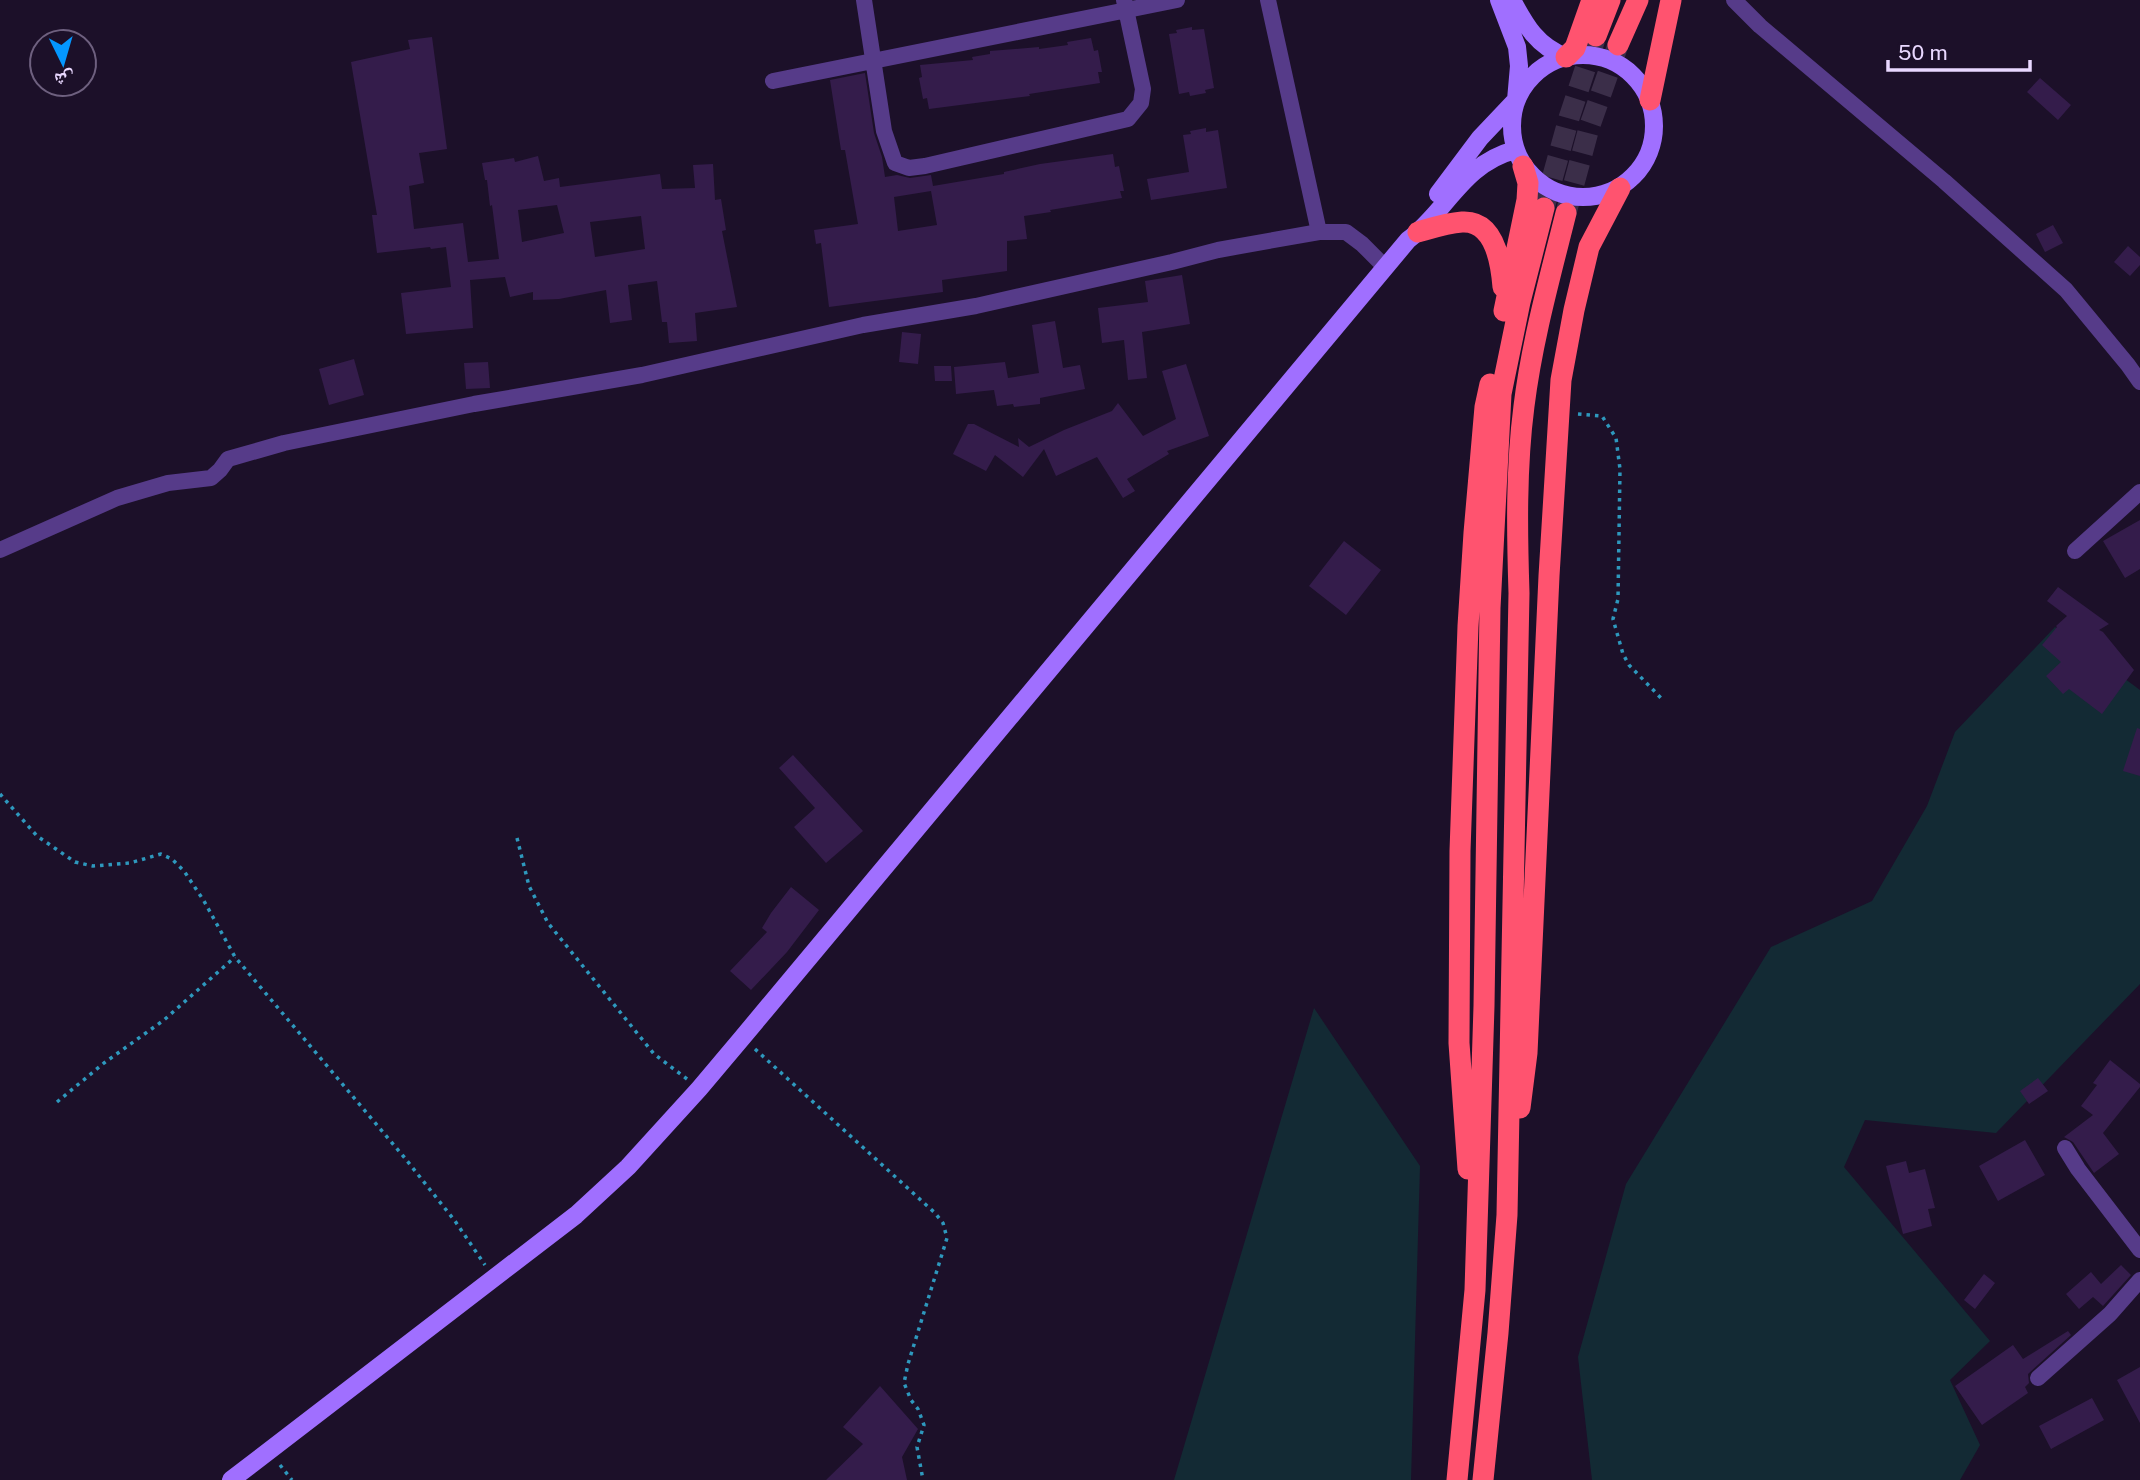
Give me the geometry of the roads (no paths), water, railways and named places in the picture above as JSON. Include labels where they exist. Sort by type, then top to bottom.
[{"type":"highway","points":[[1566,57],[1575,48],[1592,0]]},
{"type":"highway","points":[[1596,36],[1610,0]]},
{"type":"highway","points":[[1618,45],[1639,0]]},
{"type":"highway","points":[[1650,100],[1671,0]]},
{"type":"highway","points":[[1476,1255],[1459,1043],[1460,851],[1468,626],[1485,407],[1527,200],[1528,183],[1519,158]]},
{"type":"highway","points":[[1483,1480],[1507,1214],[1527,1053],[1561,380],[1573,310],[1589,247],[1620,188]]},
{"type":"highway","points":[[1457,1480],[1475,1290],[1490,608],[1501,394],[1520,302],[1544,208]]},
{"type":"highway","points":[[1507,1214],[1519,593],[1517,520],[1524,407],[1533,352],[1566,214]]},
{"type":"highway","points":[[1413,236],[1463,222],[1476,224],[1487,233],[1496,247],[1502,272],[1504,310]]},
{"type":"main road","points":[[1413,236],[1414,223],[1461,161],[1516,100],[1536,72],[1550,63],[1566,57],[1584,55],[1617,63],[1636,79],[1650,100],[1655,120],[1654,140],[1647,159],[1636,176],[1620,188],[1603,195],[1585,198],[1567,196],[1535,179],[1519,158],[1512,134],[1512,116],[1516,100],[1519,65],[1517,47],[1499,0]]},
{"type":"main road","points":[[1511,0],[1539,42],[1566,57]]},
{"type":"main road","points":[[231,1480],[585,1207],[628,1167],[742,1038],[1385,267],[1460,183],[1477,169],[1495,158],[1519,158]]},
{"type":"street","points":[[864,0],[884,131],[895,163],[909,167],[925,166],[1128,119],[1141,103],[1143,89],[1125,5]]},
{"type":"street","points":[[773,80],[873,61],[1125,5],[1177,0]]},
{"type":"street","points":[[1268,0],[1320,232]]},
{"type":"street","points":[[1734,0],[1760,26],[1944,181],[2066,290],[2140,382]]},
{"type":"street","points":[[0,550],[117,498],[167,483],[211,478],[228,459],[284,443],[474,404],[642,375],[863,325],[976,306],[1219,250],[1320,232],[1346,232],[1385,267]]},
{"type":"street","points":[[2075,551],[2140,492]]},
{"type":"street","points":[[2065,1148],[2140,1251]]},
{"type":"street","points":[[2038,1378],[2110,1314],[2140,1280]]},
{"type":"tunnel","points":[[1544,208],[1569,118],[1596,36]]},
{"type":"tunnel","points":[[1566,213],[1589,128],[1618,45]]}]
